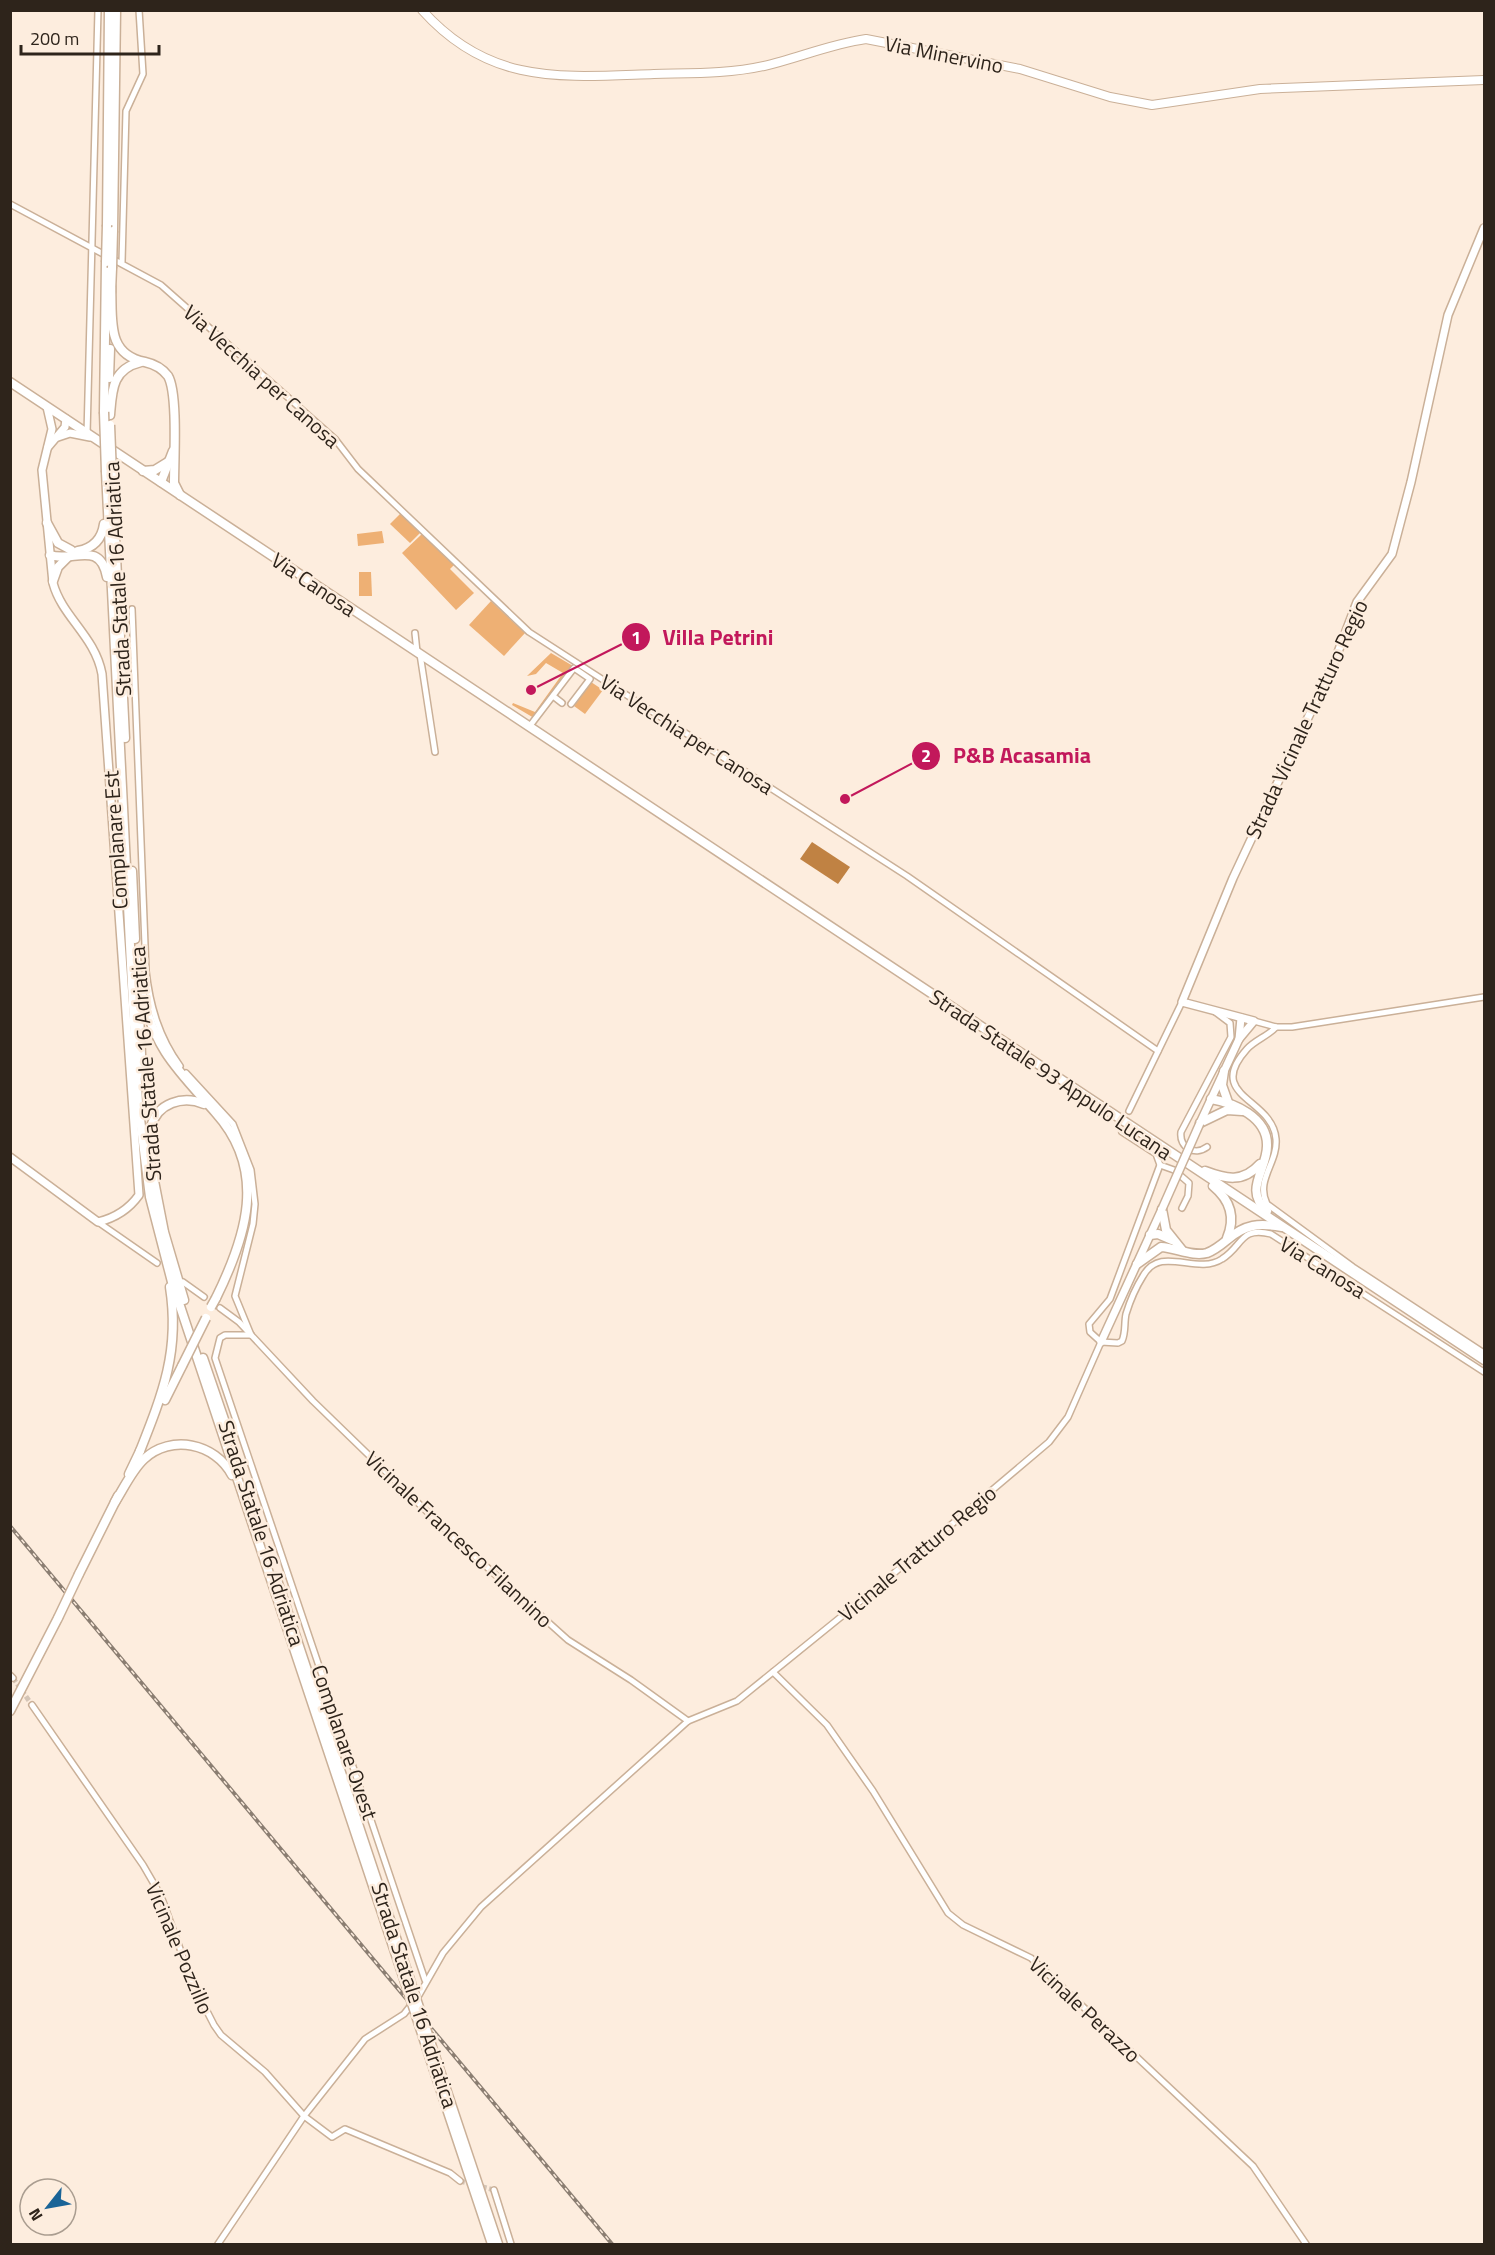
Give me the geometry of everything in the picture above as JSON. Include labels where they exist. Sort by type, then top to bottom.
[{"type":"main road","name":"Strada Statale 16 Adriatica","points":[[107,413],[111,286],[110,10]]},
{"type":"main road","name":"Strada Statale 16 Adriatica","points":[[110,228],[117,10]]},
{"type":"main road","name":"Via Minervino","points":[[422,10],[449,38],[479,57],[523,71],[561,76],[732,72],[763,66],[845,42],[866,39],[1020,69],[1110,97],[1152,105],[1260,89],[1485,80]]},
{"type":"main road","name":"Strada Statale 16 Adriatica","points":[[111,263],[107,413],[109,474],[141,1136],[150,1197],[162,1247],[253,1526],[498,2244]]},
{"type":"main road","points":[[111,286],[117,345],[126,356],[158,367],[170,382],[173,451],[167,478],[161,482]]},
{"type":"main road","points":[[107,413],[116,377],[126,368],[143,362]]},
{"type":"main road","name":"Via Canosa","points":[[10,382],[618,786]]},
{"type":"main road","points":[[143,471],[155,470],[171,462]]},
{"type":"main road","points":[[171,462],[175,484],[180,495]]},
{"type":"main road","name":"Strada Statale 16 Adriatica","points":[[109,474],[107,490],[114,634],[146,1123],[156,1196],[172,1263],[405,1975]]},
{"type":"main road","points":[[50,555],[71,553],[88,548],[101,536],[107,490]]},
{"type":"main road","points":[[47,523],[58,543],[71,553],[91,555],[105,569],[114,634]]},
{"type":"main road","points":[[53,581],[58,567],[71,553]]},
{"type":"main road","name":"Strada Statale 93 Appulo Lucana","points":[[618,786],[1485,1360]]},
{"type":"main road","points":[[10,1711],[206,1318],[216,1308],[216,1298],[242,1241],[247,1214],[247,1192],[236,1146],[223,1122],[180,1075],[157,1037],[144,1001],[135,942]]},
{"type":"main road","points":[[1224,1071],[1222,1084],[1228,1106]]},
{"type":"main road","points":[[1210,1099],[1246,1112],[1262,1126],[1268,1148],[1256,1182],[1256,1193],[1260,1205],[1285,1227]]},
{"type":"main road","points":[[156,1196],[151,1134],[156,1116],[166,1106],[181,1100],[194,1100],[210,1107]]},
{"type":"main road","points":[[1200,1123],[1228,1106]]},
{"type":"main road","points":[[1182,1161],[1225,1179],[1238,1179],[1255,1169],[1264,1159]]},
{"type":"main road","points":[[1182,1161],[1221,1193],[1229,1205],[1232,1218],[1226,1240]]},
{"type":"main road","points":[[1162,1209],[1170,1244]]},
{"type":"main road","points":[[1150,1235],[1182,1251],[1206,1253],[1237,1231],[1254,1224],[1285,1227]]},
{"type":"main road","points":[[1137,1264],[1153,1250],[1170,1244]]},
{"type":"main road","points":[[140,1451],[165,1386],[172,1353],[173,1312],[162,1247]]},
{"type":"main road","points":[[115,1502],[146,1457],[167,1447],[191,1445],[211,1453],[227,1467],[253,1526]]},
{"type":"main road","name":"Strada Statale 16 Adriatica","points":[[434,2060],[492,2244]]},
{"type":"street","points":[[55,436],[72,433],[90,435],[98,10]]},
{"type":"street","points":[[122,262],[126,111],[143,74],[139,10]]},
{"type":"street","name":"Via Vecchia per Canosa","points":[[10,204],[93,246],[111,263],[122,262],[161,285],[335,439],[366,476],[529,632],[907,876],[1158,1051]]},
{"type":"street","name":"Strada Vicinale Tratturo Regio","points":[[1182,1002],[1233,878],[1335,660],[1357,602],[1392,554],[1411,482],[1448,315],[1485,228]]},
{"type":"street","name":"Complanare Est","points":[[46,406],[52,418],[55,436]]},
{"type":"street","name":"Complanare Est","points":[[66,419],[66,424],[46,449],[42,470],[53,581],[58,597],[90,640],[100,666],[120,905],[139,1195],[132,1205],[116,1216],[98,1222]]},
{"type":"street","points":[[132,609],[143,924],[150,1004],[163,1039],[177,1061],[224,1111],[233,1124],[247,1154],[254,1184],[255,1204],[249,1247],[235,1296],[250,1335]]},
{"type":"street","points":[[415,633],[435,752]]},
{"type":"street","points":[[529,727],[574,668],[590,679],[570,704]]},
{"type":"street","points":[[553,696],[562,703]]},
{"type":"street","points":[[1129,1111],[1182,1002],[1276,1027],[1292,1027],[1485,997]]},
{"type":"street","points":[[1207,1147],[1193,1151],[1180,1139],[1181,1132],[1231,1037],[1230,1023],[1214,1011]]},
{"type":"street","points":[[1239,1039],[1241,1018]]},
{"type":"street","points":[[1122,1132],[1156,1154],[1160,1165],[1110,1299],[1089,1324],[1090,1332],[1101,1342],[1210,1099],[1239,1039],[1254,1021]]},
{"type":"street","name":"Via Canosa","points":[[1276,1027],[1248,1048],[1237,1068],[1235,1088],[1239,1095],[1264,1112],[1276,1134],[1275,1156],[1263,1181],[1262,1190],[1267,1204],[1353,1266],[1485,1353]]},
{"type":"street","points":[[10,1157],[157,1263]]},
{"type":"street","points":[[1160,1165],[1174,1170],[1189,1183],[1188,1196],[1182,1208]]},
{"type":"street","name":"Via Canosa","points":[[1101,1342],[1110,1344],[1122,1341],[1130,1304],[1144,1273],[1153,1264],[1164,1259],[1189,1265],[1213,1263],[1228,1254],[1240,1239],[1262,1232],[1271,1234],[1335,1274],[1485,1372]]},
{"type":"street","points":[[183,1282],[204,1297]]},
{"type":"street","name":"Vicinale Francesco Filannino","points":[[216,1308],[250,1335],[313,1401],[424,1508],[568,1640],[632,1680],[688,1720]]},
{"type":"street","name":"Complanare Ovest","points":[[250,1335],[225,1335],[220,1338],[215,1358],[425,1980]]},
{"type":"street","name":"Vicinale Tratturo Regio","points":[[688,1720],[737,1701],[1049,1442],[1068,1417],[1101,1342]]},
{"type":"street","name":"Vicinale Perazzo","points":[[773,1672],[827,1725],[873,1791],[948,1912],[963,1925],[1016,1948],[1031,1958],[1253,2166],[1306,2244]]},
{"type":"street","name":"Vicinale Pozzillo","points":[[32,1705],[155,1886],[192,1982],[221,2035],[265,2072],[304,2116],[332,2137],[345,2129],[450,2173],[460,2181]]},
{"type":"street","points":[[218,2244],[304,2116],[365,2039],[404,2014],[419,1995],[425,1980],[443,1953],[481,1907],[688,1720]]},
{"type":"street","points":[[494,2190],[511,2244]]},
{"type":"shaded area","points":[[401,513],[421,532],[410,543],[390,524]]},
{"type":"shaded area","points":[[382,531],[384,543],[358,546],[357,534]]},
{"type":"shaded area","points":[[423,533],[454,565],[450,569],[474,593],[456,610],[402,553]]},
{"type":"shaded area","points":[[359,572],[371,572],[372,596],[359,596]]},
{"type":"shaded area","points":[[491,601],[525,633],[504,656],[469,625]]},
{"type":"shaded area","points":[[551,653],[573,666],[534,718],[512,705],[513,703],[535,712],[563,673],[546,663],[536,674],[527,676]]},
{"type":"shaded area","points":[[591,682],[603,690],[585,714],[574,706]]},
{"type":"shaded area","points":[[812,842],[850,867],[838,884],[800,859]]},
{"type":"tunnel","points":[[13,1678],[32,1705]]},
{"type":"tunnel","points":[[460,2181],[494,2190]]},
{"type":"railway","points":[[10,1526],[612,2244]]},
{"type":"place","name":"Villa Petrini","points":[[531,690]]},
{"type":"place","name":"P&B Acasamia","points":[[845,799]]}]
